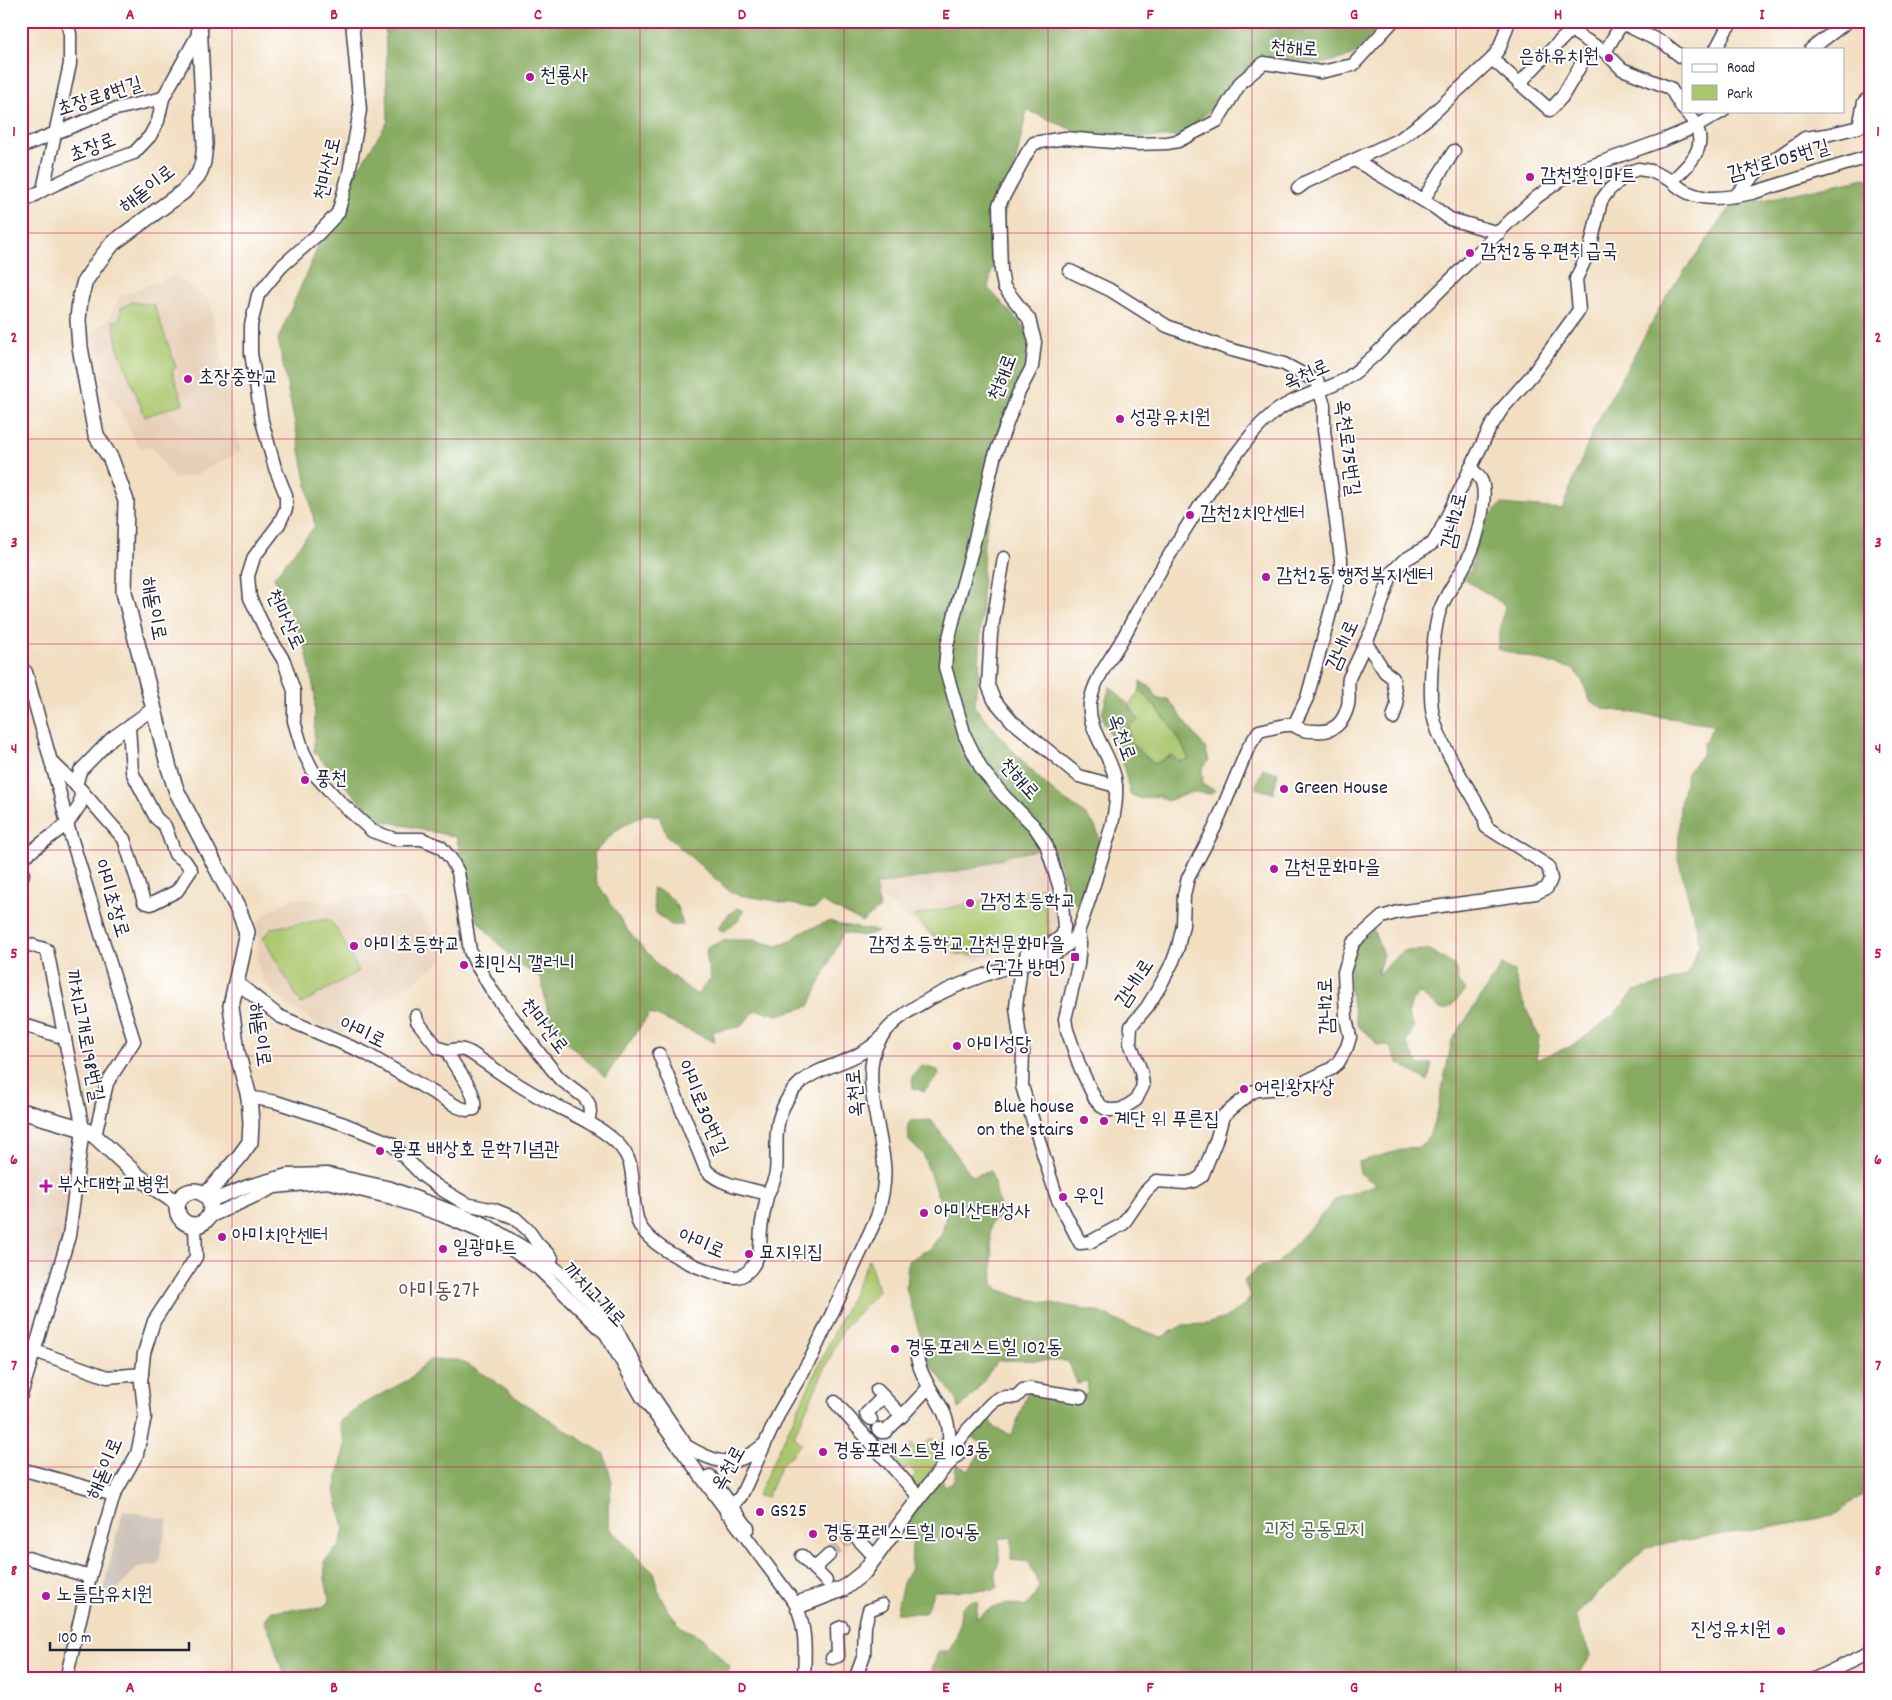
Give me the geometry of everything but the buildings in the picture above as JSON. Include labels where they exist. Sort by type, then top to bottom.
[{"type":"main road","name":"해돋이로","points":[[199,26],[205,144],[203,162],[199,174],[183,192],[113,242],[85,280],[78,308],[80,347],[96,435],[111,460],[126,501],[124,592],[154,708],[177,792],[247,932],[231,1006],[237,1052],[249,1097],[250,1142],[208,1198]]},
{"type":"main road","points":[[21,1111],[89,1133],[139,1177],[177,1203]]},
{"type":"main road","points":[[189,1191],[201,1192],[208,1198],[212,1210],[209,1217],[203,1223],[195,1226],[184,1223],[180,1219],[177,1203],[189,1191]]},
{"type":"street","points":[[43,190],[70,64],[70,34],[67,21]]},
{"type":"street","name":"천마산로","points":[[352,21],[360,110],[349,173],[338,214],[318,235],[281,267],[258,295],[250,325],[251,352],[262,421],[275,468],[286,495],[286,508],[279,524],[254,557],[248,576],[250,598],[267,633],[284,661],[294,691],[294,721],[301,743],[316,774],[340,802],[372,832],[394,839],[422,839],[441,847],[451,859],[458,872],[470,951],[476,964],[493,992],[559,1078],[584,1097],[589,1104],[588,1122]]},
{"type":"street","name":"천해로","points":[[1021,964],[1027,953],[1054,942],[1062,935],[1064,927],[1061,892],[1046,844],[1034,826],[1004,796],[982,770],[965,736],[946,666],[947,646],[994,458],[1018,394],[1032,367],[1035,342],[1028,319],[1004,287],[1001,271],[999,206],[1034,143],[1064,138],[1137,144],[1167,144],[1178,141],[1217,121],[1241,82],[1264,63],[1321,72],[1353,65],[1393,21]]},
{"type":"street","points":[[1298,188],[1306,182],[1400,139],[1428,118],[1480,68],[1492,59],[1500,46],[1509,21]]},
{"type":"street","points":[[1717,48],[1733,21]]},
{"type":"street","points":[[1812,48],[1848,21]]},
{"type":"street","points":[[1604,52],[1622,23],[1665,44],[1682,57]]},
{"type":"street","points":[[1519,84],[1569,25],[1578,35],[1604,52],[1622,69],[1670,88],[1682,105]]},
{"type":"street","name":"초장로","points":[[21,203],[43,190],[88,169],[134,153],[150,136],[158,121],[163,98],[199,26]]},
{"type":"street","points":[[1492,59],[1550,110],[1562,97],[1586,56]]},
{"type":"street","points":[[1735,196],[1759,170],[1805,138],[1859,127],[1864,102],[1871,96]]},
{"type":"street","name":"초장로8번길","points":[[21,147],[112,110],[163,98]]},
{"type":"street","points":[[1672,181],[1689,165],[1696,154],[1700,141],[1697,126],[1687,112]]},
{"type":"street","name":"옥천로","points":[[733,1504],[766,1443],[780,1411],[812,1356],[877,1217],[882,1198],[884,1166],[872,1074],[872,1060],[878,1041],[901,1017],[923,1003],[949,990],[999,970],[1060,951],[1074,939],[1078,932],[1109,837],[1117,794],[1112,767],[1094,728],[1090,705],[1092,695],[1103,668],[1117,648],[1173,547],[1203,500],[1239,450],[1270,416],[1294,401],[1344,380],[1374,356],[1511,220],[1537,197],[1562,179],[1580,170],[1666,139],[1697,126],[1721,112]]},
{"type":"street","points":[[1422,200],[1454,151]]},
{"type":"street","name":"감천로105번길","points":[[1672,181],[1681,191],[1699,197],[1735,196],[1752,193],[1871,156]]},
{"type":"street","points":[[1356,160],[1450,219],[1499,233]]},
{"type":"street","name":"감내1로","points":[[1078,932],[1080,944],[1078,965],[1065,1018],[1067,1030],[1080,1067],[1096,1099],[1101,1106],[1108,1110],[1122,1109],[1136,1100],[1143,1086],[1142,1071],[1130,1043],[1131,1026],[1147,1007],[1173,960],[1178,948],[1183,925],[1184,895],[1188,878],[1214,829],[1248,748],[1259,731],[1285,724],[1294,725],[1299,729],[1323,732],[1332,730],[1339,725],[1348,704],[1347,688],[1349,678],[1375,623],[1392,572],[1403,561],[1433,543],[1490,428],[1502,409],[1532,375],[1579,310],[1576,279],[1590,249],[1601,201],[1629,172],[1638,169],[1651,170],[1672,181]]},
{"type":"street","name":"옥천로75번길","points":[[1070,271],[1110,290],[1138,310],[1167,326],[1228,349],[1284,364],[1318,382],[1324,405],[1324,430],[1339,540],[1341,574],[1307,698],[1294,725]]},
{"type":"street","name":"감내2로","points":[[1021,964],[1016,1007],[1024,1051],[1022,1086],[1057,1198],[1080,1243],[1090,1242],[1123,1224],[1145,1192],[1156,1181],[1186,1183],[1202,1176],[1216,1141],[1223,1116],[1252,1092],[1294,1087],[1321,1075],[1338,1063],[1350,1037],[1346,1018],[1344,972],[1353,943],[1374,923],[1382,917],[1398,912],[1536,894],[1547,888],[1551,878],[1548,866],[1486,827],[1484,816],[1445,747],[1432,714],[1433,651],[1439,614],[1446,595],[1468,559],[1484,496],[1478,474],[1470,468]]},
{"type":"street","points":[[1004,558],[991,634],[988,685],[994,700],[1012,721],[1079,776],[1116,786]]},
{"type":"street","points":[[1366,643],[1385,672],[1393,678],[1397,706],[1393,718]]},
{"type":"street","name":"아미초장로","points":[[21,668],[26,672],[67,824],[134,1041],[106,1083],[89,1133]]},
{"type":"street","points":[[21,859],[67,824],[80,805],[80,771],[112,738],[154,708]]},
{"type":"street","points":[[51,761],[79,788],[124,839],[144,902],[151,904],[177,891],[192,870],[176,854],[165,826],[156,818],[134,776],[129,727]]},
{"type":"street","points":[[21,869],[23,874],[21,879]]},
{"type":"street","name":"까치고개로198번길","points":[[21,942],[47,950],[65,1038],[89,1133]]},
{"type":"street","name":"아미로","points":[[235,981],[284,1019],[365,1053],[458,1107],[467,1110],[474,1109],[474,1097],[456,1068],[449,1051]]},
{"type":"street","name":"아미로","points":[[416,1016],[417,1021],[438,1048],[449,1051],[462,1049],[471,1053],[535,1095],[588,1122],[616,1142],[630,1163],[636,1211],[640,1226],[648,1236],[662,1249],[714,1273],[739,1277],[750,1271],[759,1252],[760,1231],[768,1194],[775,1174],[775,1140],[779,1120],[788,1098],[805,1077],[867,1051],[878,1041]]},
{"type":"street","points":[[21,1024],[65,1038]]},
{"type":"street","name":"아미로30번길","points":[[659,1054],[706,1170],[723,1182],[768,1194]]},
{"type":"street","points":[[847,1060],[860,1063],[872,1074]]},
{"type":"street","points":[[249,1097],[276,1102],[344,1124],[391,1143],[423,1176],[441,1189],[466,1204],[495,1210],[515,1218],[558,1264],[561,1273]]},
{"type":"street","points":[[21,1395],[69,1236],[89,1133]]},
{"type":"street","points":[[208,1198],[287,1175],[328,1174],[391,1188],[482,1223],[546,1261],[561,1273],[615,1327],[650,1392],[688,1447],[733,1504],[739,1503],[744,1522],[799,1604],[844,1590],[865,1574],[876,1555],[920,1496],[959,1454],[960,1448],[953,1443],[948,1421],[918,1366],[916,1352]]},
{"type":"street","points":[[221,1180],[225,1188],[237,1191]]},
{"type":"street","name":"까치고개로","points":[[209,1217],[275,1187],[327,1182],[392,1198],[441,1215],[479,1231],[508,1247],[540,1270],[606,1334],[642,1397],[733,1504],[799,1604],[806,1645],[804,1679]]},
{"type":"street","name":"해돋이로","points":[[66,1679],[90,1578],[114,1496],[137,1454],[145,1418],[141,1382],[144,1353],[154,1321],[196,1257],[195,1226]]},
{"type":"street","points":[[21,1346],[107,1377],[142,1374]]},
{"type":"street","points":[[875,1437],[881,1432],[885,1432],[929,1387]]},
{"type":"street","points":[[953,1443],[974,1423],[989,1403],[996,1399],[1009,1396],[1016,1397],[1023,1390],[1030,1389],[1081,1397]]},
{"type":"street","points":[[875,1437],[866,1414],[880,1393],[902,1416]]},
{"type":"street","points":[[836,1401],[875,1437],[920,1496]]},
{"type":"street","points":[[688,1447],[713,1460],[733,1462],[751,1455],[766,1443]]},
{"type":"street","points":[[21,1469],[114,1496]]},
{"type":"street","points":[[859,1538],[876,1555]]},
{"type":"street","points":[[814,1569],[829,1555]]},
{"type":"street","points":[[21,1556],[90,1578]]},
{"type":"street","points":[[802,1556],[826,1581]]},
{"type":"street","points":[[848,1679],[854,1679],[864,1655],[865,1626],[869,1610],[882,1605]]},
{"type":"street","points":[[832,1658],[838,1656],[835,1630]]},
{"type":"street","points":[[1814,1679],[1871,1652]]},
{"type":"shaded area","points":[[174,275],[210,302],[241,451],[194,476],[174,479],[151,447],[139,448],[97,370],[93,331],[107,320],[121,296]]},
{"type":"shaded area","name":"감정초등학교","points":[[1040,850],[1055,895],[1056,933],[1033,946],[978,961],[953,955],[874,892],[877,882],[999,851]]},
{"type":"shaded area","points":[[370,896],[409,900],[438,938],[444,959],[415,981],[375,1004],[340,1034],[332,1035],[320,1029],[309,1017],[286,1005],[264,983],[256,959],[259,940],[257,923],[272,909],[294,897],[325,903],[352,897]]},
{"type":"shaded area","name":"부산대학교병원","points":[[21,1119],[77,1139],[67,1232],[35,1336],[28,1340],[21,1338]]},
{"type":"shaded area","points":[[123,1510],[168,1520],[158,1564],[138,1567],[109,1599],[101,1597]]},
{"type":"green space","points":[[385,21],[1385,21],[1352,56],[1322,64],[1266,57],[1182,136],[1096,140],[1027,110],[988,288],[1026,329],[1030,347],[1027,366],[1014,394],[984,542],[979,675],[974,706],[1036,775],[1058,795],[1083,813],[1097,830],[1099,844],[1097,852],[1077,903],[1073,904],[1053,847],[1011,855],[975,868],[875,885],[880,908],[862,922],[822,902],[815,909],[738,895],[728,890],[667,836],[659,816],[645,814],[618,829],[594,853],[596,881],[628,931],[660,967],[697,995],[711,978],[706,960],[707,947],[727,940],[753,940],[777,946],[791,941],[801,932],[830,921],[841,925],[878,931],[865,936],[843,933],[809,1006],[778,1015],[756,1010],[740,1027],[713,1031],[715,1042],[650,1013],[605,1077],[558,1034],[547,1008],[541,979],[514,961],[476,919],[468,877],[456,837],[376,819],[314,752],[315,695],[306,650],[274,577],[315,526],[278,339],[338,201],[388,121]]},
{"type":"green space","name":"괴정 공동묘지","points":[[1865,178],[1871,181],[1871,1490],[1833,1516],[1646,1547],[1575,1616],[1590,1655],[1577,1679],[932,1679],[931,1673],[938,1652],[949,1652],[955,1642],[961,1608],[971,1601],[978,1601],[976,1618],[999,1606],[1011,1604],[1025,1607],[1036,1595],[1039,1586],[1029,1562],[1011,1560],[1012,1537],[998,1539],[1000,1547],[999,1561],[995,1574],[998,1587],[993,1590],[934,1591],[925,1613],[896,1613],[903,1583],[911,1568],[913,1527],[903,1526],[941,1477],[945,1486],[952,1484],[956,1465],[969,1470],[984,1446],[966,1433],[985,1412],[995,1428],[1012,1435],[1028,1391],[1077,1399],[1087,1394],[1088,1381],[1077,1383],[1068,1361],[998,1360],[973,1395],[959,1409],[957,1400],[928,1361],[906,1288],[908,1261],[929,1249],[942,1234],[947,1212],[937,1194],[923,1154],[909,1141],[908,1125],[910,1121],[931,1120],[972,1176],[991,1171],[1002,1215],[990,1224],[993,1284],[1000,1290],[1022,1298],[1096,1311],[1132,1327],[1162,1337],[1183,1325],[1206,1324],[1225,1318],[1241,1308],[1251,1297],[1244,1281],[1261,1265],[1277,1264],[1337,1198],[1376,1185],[1360,1173],[1358,1162],[1408,1148],[1421,1147],[1430,1134],[1437,1114],[1452,1040],[1502,965],[1514,971],[1523,1002],[1539,1037],[1536,1060],[1576,1044],[1612,1016],[1635,991],[1665,983],[1688,974],[1699,945],[1697,928],[1678,859],[1680,805],[1687,773],[1702,755],[1704,743],[1714,724],[1605,709],[1590,701],[1582,680],[1573,669],[1497,649],[1505,605],[1464,579],[1471,569],[1480,526],[1501,504],[1562,509],[1594,428],[1667,295],[1731,207]]},
{"type":"green space","points":[[132,302],[154,305],[176,367],[172,371],[183,403],[145,417],[117,346],[113,321],[120,320],[121,308]]},
{"type":"green space","points":[[1140,682],[1151,687],[1157,699],[1168,699],[1205,748],[1209,760],[1202,768],[1203,785],[1215,790],[1211,794],[1192,792],[1167,801],[1158,796],[1141,799],[1130,794],[1123,764],[1104,723],[1102,713],[1110,686],[1129,705],[1138,720],[1129,725],[1130,742],[1154,764],[1172,755],[1178,761],[1189,760],[1180,741],[1168,723],[1140,690]]},
{"type":"green space","points":[[1140,690],[1168,723],[1190,761],[1178,761],[1171,755],[1154,764],[1130,742],[1129,725],[1138,719],[1129,705]]},
{"type":"green space","points":[[1263,768],[1278,773],[1273,793],[1255,788]]},
{"type":"green space","points":[[1042,887],[1050,935],[1000,951],[973,955],[961,954],[950,950],[913,916]]},
{"type":"green space","points":[[652,888],[674,901],[683,925],[671,925],[655,912]]},
{"type":"green space","points":[[737,908],[743,910],[738,921],[723,932],[718,928],[729,914]]},
{"type":"green space","points":[[328,919],[336,927],[359,971],[301,1004],[263,938],[272,928]]},
{"type":"green space","points":[[1373,929],[1383,955],[1377,975],[1403,951],[1430,950],[1455,966],[1458,982],[1466,990],[1449,1008],[1442,1010],[1419,993],[1412,1001],[1408,1016],[1414,1027],[1406,1043],[1419,1066],[1432,1063],[1428,1081],[1398,1063],[1389,1045],[1378,1045],[1358,1027],[1350,988],[1350,969],[1355,950]]},
{"type":"green space","points":[[921,1066],[938,1070],[939,1075],[924,1091],[913,1088],[912,1077]]},
{"type":"green space","points":[[869,1259],[878,1291],[843,1329],[794,1436],[802,1444],[781,1465],[767,1497],[757,1496]]},
{"type":"green space","points":[[429,1360],[459,1360],[489,1377],[522,1402],[604,1454],[612,1482],[608,1506],[609,1528],[655,1574],[658,1589],[668,1611],[681,1627],[701,1637],[730,1666],[728,1674],[713,1679],[286,1679],[271,1635],[264,1622],[271,1611],[321,1608],[330,1601],[325,1579],[324,1561],[340,1545],[344,1528],[335,1491],[345,1445],[339,1422],[363,1404],[408,1380]]},
{"type":"green space","points":[[945,1437],[936,1465],[919,1489],[911,1479],[916,1474],[909,1466],[904,1471],[895,1460],[912,1444],[919,1450],[932,1438],[937,1443]]},
{"type":"tunnel","points":[[842,1524],[858,1539]]},
{"type":"tunnel","points":[[829,1555],[856,1532]]},
{"type":"place","name":"은하유치원","points":[[1609,58]]},
{"type":"place","name":"천룡사","points":[[530,77]]},
{"type":"place","name":"감천할인마트","points":[[1530,177]]},
{"type":"place","name":"감천2동우편취급국","points":[[1470,253]]},
{"type":"place","name":"초장중학교","points":[[188,379]]},
{"type":"place","name":"성광유치원","points":[[1120,419]]},
{"type":"place","name":"감천2치안센터","points":[[1190,515]]},
{"type":"place","name":"감천2동 행정복지센터","points":[[1266,577]]},
{"type":"place","name":"풍천","points":[[305,780]]},
{"type":"place","name":"Green House","points":[[1284,789]]},
{"type":"place","name":"감천문화마을","points":[[1274,869]]},
{"type":"place","name":"감정초등학교","points":[[970,903]]},
{"type":"place","name":"아미초등학교","points":[[354,946]]},
{"type":"place","name":"감정초등학교.감천문화마을 (구감 방면)","points":[[1075,957]]},
{"type":"place","name":"최민식 갤러니","points":[[464,965]]},
{"type":"place","name":"아미성당","points":[[957,1046]]},
{"type":"place","name":"어린왕자상","points":[[1244,1089]]},
{"type":"place","name":"Blue house on the stairs","points":[[1084,1120]]},
{"type":"place","name":"계단 위 푸른집","points":[[1104,1121]]},
{"type":"place","name":"몽포 배상호 문학기념관","points":[[380,1151]]},
{"type":"place","name":"부산대학교병원","points":[[46,1186]]},
{"type":"place","name":"우인","points":[[1063,1197]]},
{"type":"place","name":"아미산대성사","points":[[924,1213]]},
{"type":"place","name":"아미치안센터","points":[[222,1237]]},
{"type":"place","name":"일광마트","points":[[443,1249]]},
{"type":"place","name":"묘지위집","points":[[749,1254]]},
{"type":"place","name":"경동포레스트힐 102동","points":[[895,1349]]},
{"type":"place","name":"경동포레스트힐 103동","points":[[823,1452]]},
{"type":"place","name":"GS25","points":[[760,1512]]},
{"type":"place","name":"경동포레스트힐 104동","points":[[813,1534]]},
{"type":"place","name":"노틀담유치원","points":[[46,1596]]},
{"type":"place","name":"진성유치원","points":[[1781,1631]]},
{"type":"district","name":"아미동2가","points":[[439,1292]]}]
